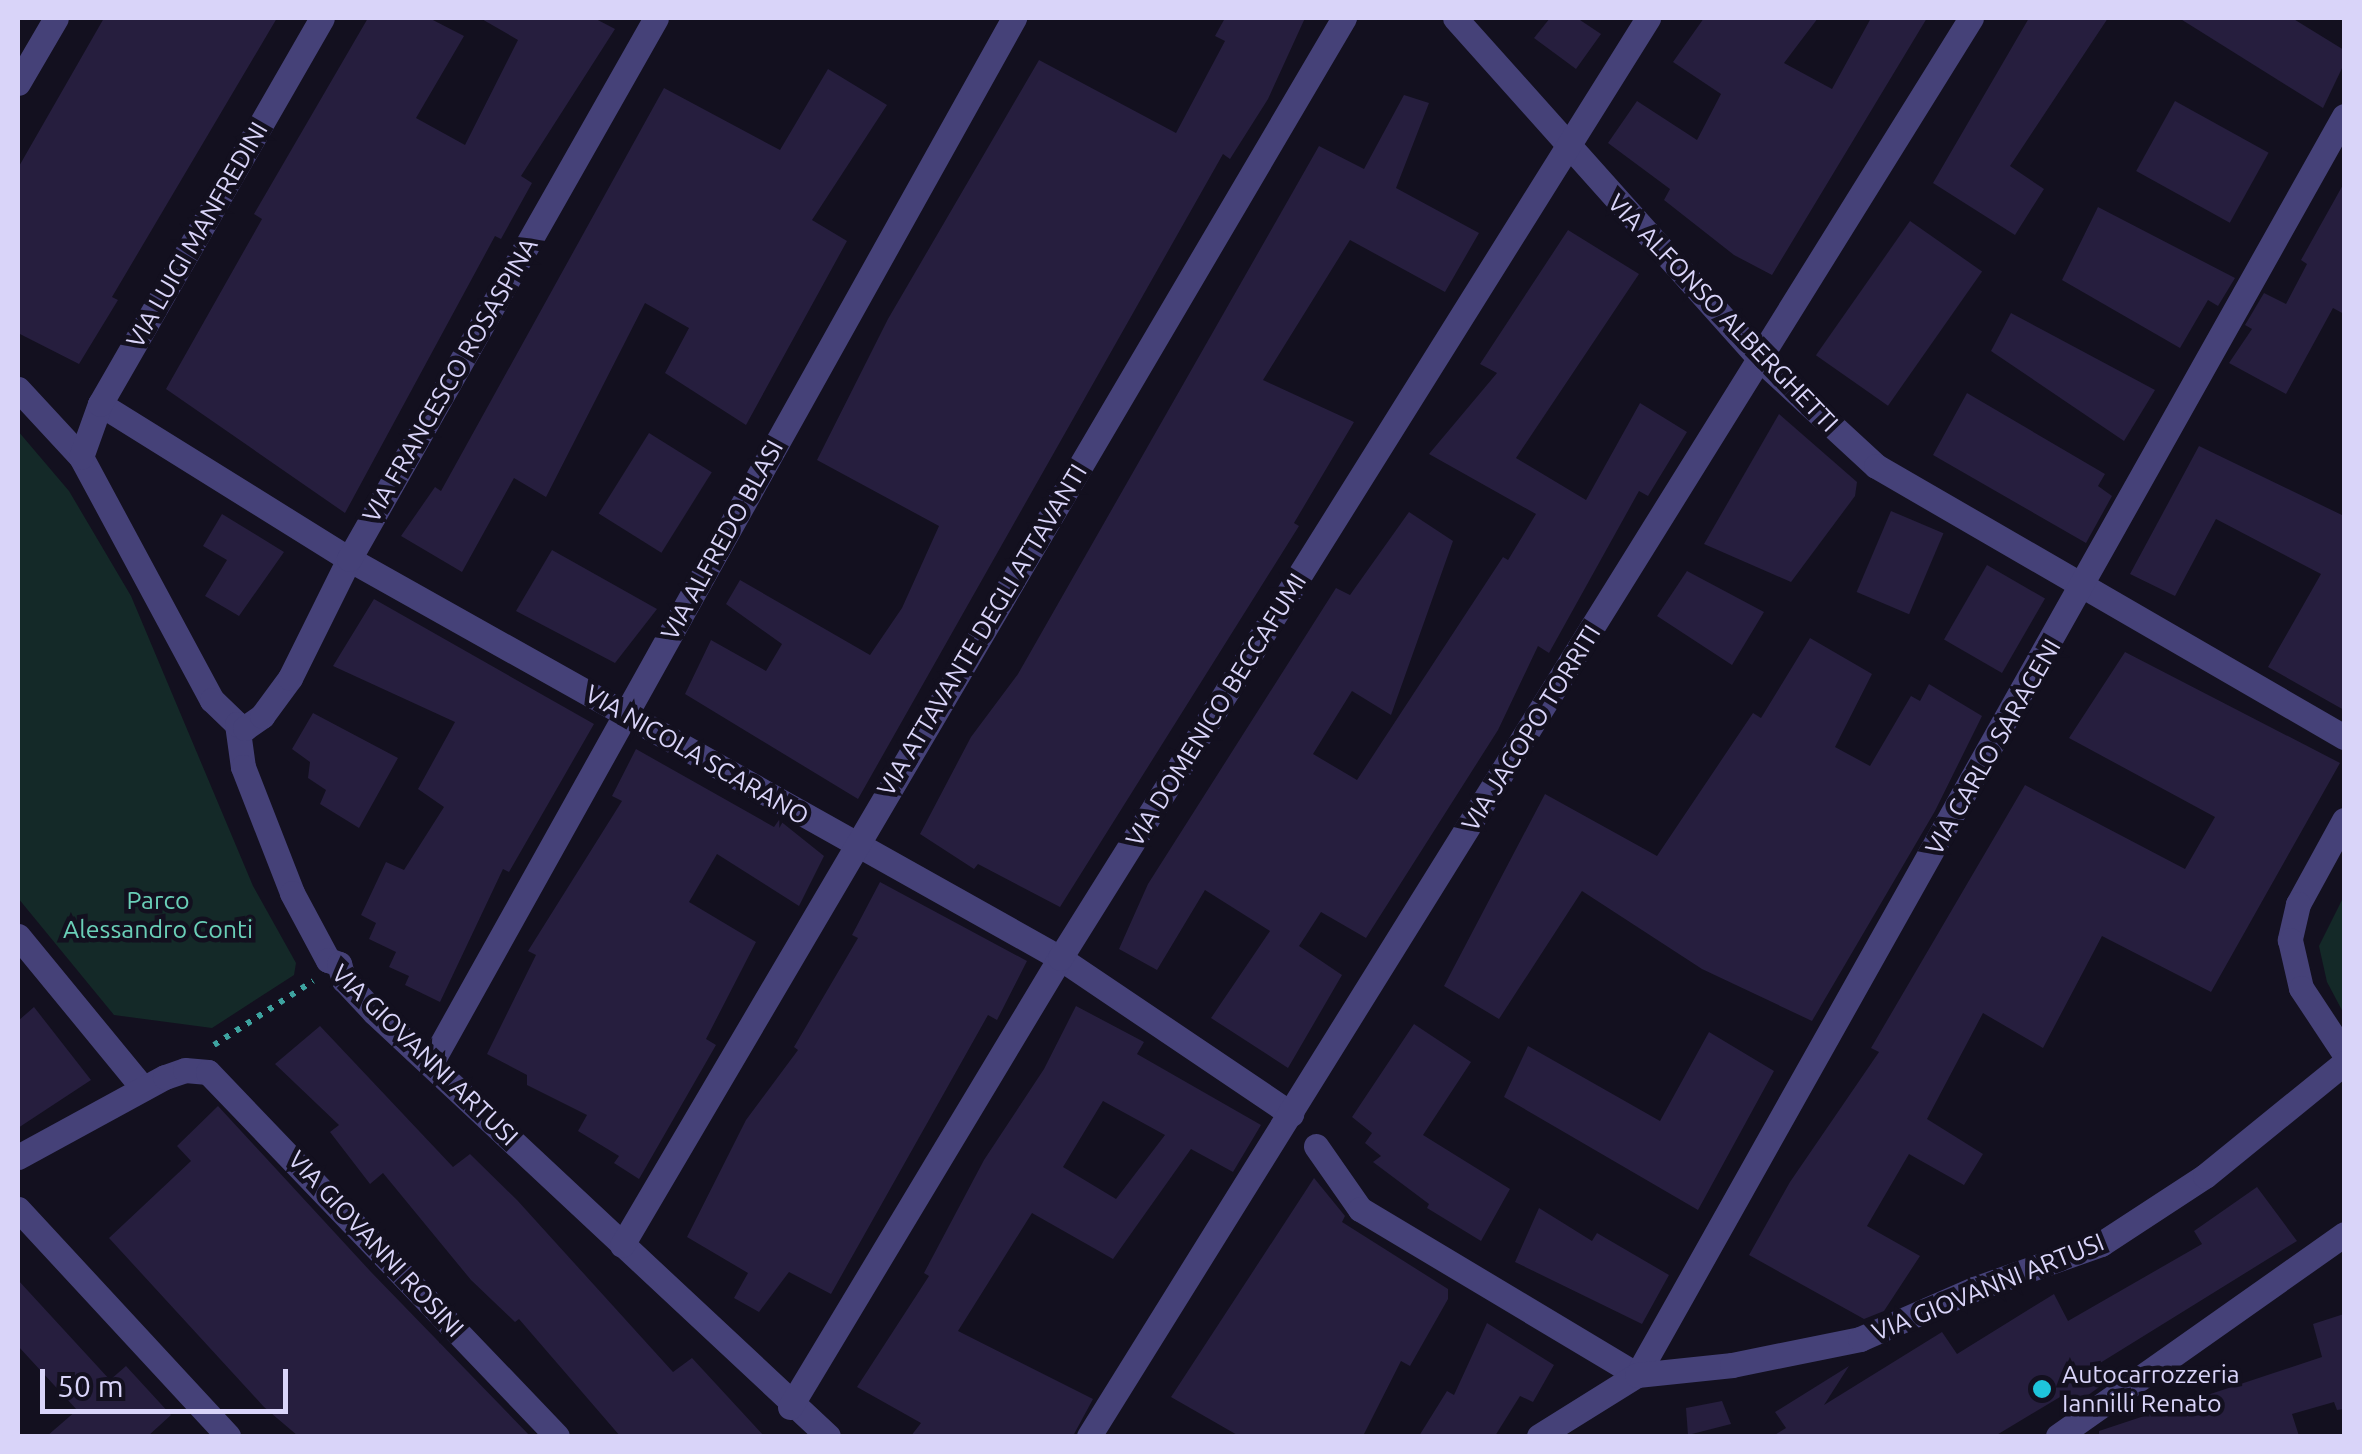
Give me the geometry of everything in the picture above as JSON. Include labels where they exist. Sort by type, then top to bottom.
[{"type":"street","points":[[18,83],[56,18]]},
{"type":"street","name":"VIA LUIGI MANFREDINI","points":[[81,457],[100,404],[322,18]]},
{"type":"street","name":"VIA FRANCESCO ROSASPINA","points":[[237,724],[245,728],[278,698],[349,559],[656,18]]},
{"type":"street","name":"VIA ALFREDO BLASI","points":[[430,1063],[1014,18]]},
{"type":"street","name":"VIA ATTAVANTE DEGLI ATTAVANTI","points":[[622,1245],[1344,18]]},
{"type":"street","name":"VIA DOMENICO BECCAFUMI","points":[[790,1406],[1060,958],[1648,18]]},
{"type":"street","name":"VIA JACOPO TORRITI","points":[[1089,1436],[1971,18]]},
{"type":"street","name":"VIA ALFONSO ALBERGHETTI","points":[[1465,22],[1568,148],[1761,360],[1876,466],[2344,737]]},
{"type":"street","name":"VIA CARLO SARACENI","points":[[1637,1375],[2083,589],[2344,116]]},
{"type":"street","points":[[18,389],[81,457],[212,700],[237,724]]},
{"type":"street","name":"VIA NICOLA SCARANO","points":[[100,404],[349,559],[854,846],[1060,958],[1291,1114]]},
{"type":"street","name":"VIA GIOVANNI ARTUSI","points":[[237,724],[243,768],[292,893],[328,960],[339,964],[344,980],[790,1406],[828,1436]]},
{"type":"street","points":[[2344,820],[2303,894],[2290,940],[2301,988],[2344,1052]]},
{"type":"street","points":[[18,936],[164,1078],[18,1157]]},
{"type":"street","name":"VIA GIOVANNI ARTUSI","points":[[1538,1436],[1637,1375],[1860,1340],[1974,1289],[2101,1244],[2206,1176],[2344,1062]]},
{"type":"street","name":"VIA GIOVANNI ROSINI","points":[[164,1078],[208,1072],[223,1083],[557,1436]]},
{"type":"street","points":[[1316,1146],[1360,1209],[1637,1375]]},
{"type":"street","points":[[18,1208],[228,1436]]},
{"type":"street","points":[[2058,1436],[2344,1234]]},
{"type":"path","points":[[164,1078],[339,964]]},
{"type":"green space","name":"Parco Alessandro Conti","points":[[18,431],[69,491],[131,596],[253,886],[296,963],[294,975],[212,1028],[114,1015],[18,898]]},
{"type":"green space","points":[[2344,896],[2344,1014],[2327,982],[2319,946]]},
{"type":"building","points":[[104,18],[277,18],[112,297],[118,300],[79,364],[18,333],[18,168]]},
{"type":"building","points":[[368,18],[429,18],[464,36],[416,118],[465,145],[518,40],[480,18],[594,18],[615,29],[521,176],[532,183],[501,239],[495,236],[345,513],[166,389],[262,219],[254,214]]},
{"type":"building","points":[[1225,18],[1305,18],[1268,99],[1230,159],[1223,154],[858,799],[685,694],[711,640],[766,671],[782,644],[726,604],[740,580],[870,655],[902,608],[939,526],[817,460],[888,319],[1039,60],[1176,133],[1225,41],[1215,36]]},
{"type":"building","points":[[1550,18],[1577,18],[1601,34],[1576,69],[1534,38]]},
{"type":"building","points":[[1704,18],[1818,18],[1784,63],[1832,89],[1871,18],[1927,18],[1772,275],[1734,255],[1664,200],[1670,189],[1608,143],[1637,101],[1697,140],[1721,94],[1673,62]]},
{"type":"building","points":[[2029,18],[2108,18],[2010,166],[2044,189],[2015,235],[1933,183]]},
{"type":"building","points":[[2179,18],[2292,18],[2344,50],[2344,64],[2323,108]]},
{"type":"building","points":[[828,69],[887,105],[812,220],[847,241],[746,425],[665,373],[689,328],[645,303],[546,497],[514,478],[462,572],[401,536],[435,487],[441,491],[664,88],[780,150]]},
{"type":"building","points":[[1404,95],[1429,103],[1396,188],[1479,233],[1445,292],[1350,240],[1263,380],[1354,422],[1294,523],[1299,526],[1060,907],[978,864],[974,869],[920,834],[971,737],[1018,674],[1319,146],[1364,169]]},
{"type":"building","points":[[2175,101],[2269,153],[2230,223],[2136,171]]},
{"type":"building","points":[[2344,183],[2344,314],[2333,308],[2286,394],[2229,363],[2252,329],[2245,325],[2264,293],[2286,304],[2307,264],[2301,260]]},
{"type":"building","points":[[2098,207],[2235,278],[2218,306],[2208,300],[2180,348],[2062,280]]},
{"type":"building","points":[[1910,221],[1982,271],[1888,406],[1816,355]]},
{"type":"building","points":[[1568,230],[1639,274],[1516,458],[1586,500],[1640,403],[1687,432],[1648,496],[1639,491],[1549,653],[1538,646],[1498,730],[1366,938],[1321,912],[1299,946],[1342,975],[1288,1068],[1211,1018],[1270,931],[1205,890],[1157,970],[1119,949],[1148,884],[1336,588],[1350,595],[1409,512],[1453,541],[1391,715],[1352,691],[1313,754],[1357,780],[1503,557],[1508,560],[1536,514],[1429,454],[1497,373],[1480,364]]},
{"type":"building","points":[[2011,313],[2155,390],[2124,441],[1991,351]]},
{"type":"building","points":[[1967,393],[2105,474],[2098,486],[2112,496],[2086,543],[1933,455]]},
{"type":"building","points":[[1779,414],[1857,482],[1855,496],[1791,582],[1704,544]]},
{"type":"building","points":[[649,433],[712,472],[661,553],[599,514]]},
{"type":"building","points":[[2199,446],[2344,516],[2344,710],[2268,667],[2321,574],[2216,519],[2175,596],[2130,574]]},
{"type":"building","points":[[1891,511],[1943,533],[1909,614],[1857,592]]},
{"type":"building","points":[[222,514],[284,552],[239,616],[205,596],[227,560],[203,546]]},
{"type":"building","points":[[552,550],[657,609],[615,663],[516,611]]},
{"type":"building","points":[[1987,565],[2045,598],[2002,673],[1944,639]]},
{"type":"building","points":[[1687,571],[1764,612],[1732,665],[1657,616]]},
{"type":"building","points":[[374,599],[594,724],[509,872],[503,869],[440,1002],[405,985],[409,976],[389,967],[396,952],[369,939],[376,923],[361,915],[386,862],[404,870],[444,807],[418,789],[455,722],[333,666]]},
{"type":"building","points":[[1810,638],[1872,674],[1835,747],[1870,766],[1911,696],[1920,701],[1929,684],[1982,716],[1935,811],[1812,1021],[1702,969],[1582,891],[1499,1019],[1444,986],[1545,794],[1657,856],[1753,713],[1761,718]]},
{"type":"building","points":[[2125,652],[2340,763],[2211,992],[2102,936],[2043,1048],[1983,1013],[1927,1119],[1983,1154],[1964,1185],[1909,1154],[1867,1226],[1920,1256],[1884,1311],[1864,1319],[1749,1255],[1790,1182],[1879,1052],[1871,1048],[2025,785],[2185,869],[2215,817],[2069,738]]},
{"type":"building","points":[[313,713],[398,758],[359,828],[320,804],[326,790],[308,778],[310,762],[292,749]]},
{"type":"building","points":[[636,749],[774,827],[779,820],[824,856],[799,906],[717,854],[689,902],[756,942],[706,1039],[716,1045],[639,1179],[614,1163],[619,1156],[578,1131],[587,1115],[527,1085],[527,1075],[487,1054],[536,955],[528,951],[622,801],[612,796]]},
{"type":"building","points":[[880,882],[1027,961],[997,1020],[988,1015],[831,1294],[789,1272],[759,1312],[734,1298],[748,1273],[687,1237],[746,1120],[798,1050],[794,1047],[858,938],[852,935]]},
{"type":"building","points":[[1076,1006],[1144,1042],[1137,1054],[1261,1125],[1233,1172],[1191,1149],[1113,1259],[1032,1213],[958,1331],[1093,1399],[1073,1436],[911,1436],[921,1423],[857,1387],[929,1276],[924,1273],[984,1160],[1044,1069]],"holes":[[[1103,1101],[1165,1135],[1116,1199],[1063,1167]]]},
{"type":"building","points":[[34,1007],[91,1080],[18,1128],[18,1021]]},
{"type":"building","points":[[1414,1024],[1471,1062],[1423,1135],[1510,1189],[1481,1241],[1427,1208],[1429,1204],[1373,1162],[1381,1156],[1365,1143],[1372,1133],[1352,1117]]},
{"type":"building","points":[[320,1026],[453,1167],[470,1154],[517,1200],[673,1372],[692,1358],[764,1436],[620,1436],[519,1319],[515,1322],[471,1280],[383,1173],[370,1184],[330,1132],[339,1125],[275,1064]]},
{"type":"building","points":[[1709,1032],[1774,1071],[1698,1210],[1504,1097],[1528,1046],[1660,1121]]},
{"type":"building","points":[[218,1106],[530,1436],[298,1436],[264,1407],[109,1238],[191,1161],[177,1146]]},
{"type":"building","points":[[1314,1178],[1345,1216],[1342,1222],[1448,1289],[1448,1299],[1410,1366],[1401,1361],[1363,1436],[1239,1436],[1171,1397]]},
{"type":"building","points":[[2257,1187],[2297,1241],[2092,1368],[2102,1385],[2069,1409],[2060,1397],[1995,1436],[1773,1436],[1786,1428],[1775,1412],[1849,1366],[1824,1405],[1942,1332],[1957,1354],[2054,1294],[2068,1321],[2202,1244],[2194,1231]]},
{"type":"building","points":[[1539,1208],[1592,1241],[1597,1233],[1669,1275],[1642,1324],[1515,1262]]},
{"type":"building","points":[[18,1280],[110,1380],[126,1366],[171,1415],[148,1436],[47,1436],[77,1410],[18,1346]]},
{"type":"building","points":[[2344,1314],[2344,1409],[2337,1410],[2334,1402],[2292,1414],[2299,1436],[2099,1436],[2099,1431],[2322,1357],[2313,1324]]},
{"type":"building","points":[[1487,1323],[1554,1365],[1533,1402],[1520,1396],[1495,1436],[1419,1436],[1447,1391],[1454,1395]]},
{"type":"building","points":[[1722,1401],[1731,1424],[1688,1435],[1686,1408]]},
{"type":"place","name":"Autocarrozzeria Iannilli Renato","points":[[2042,1389]]}]
